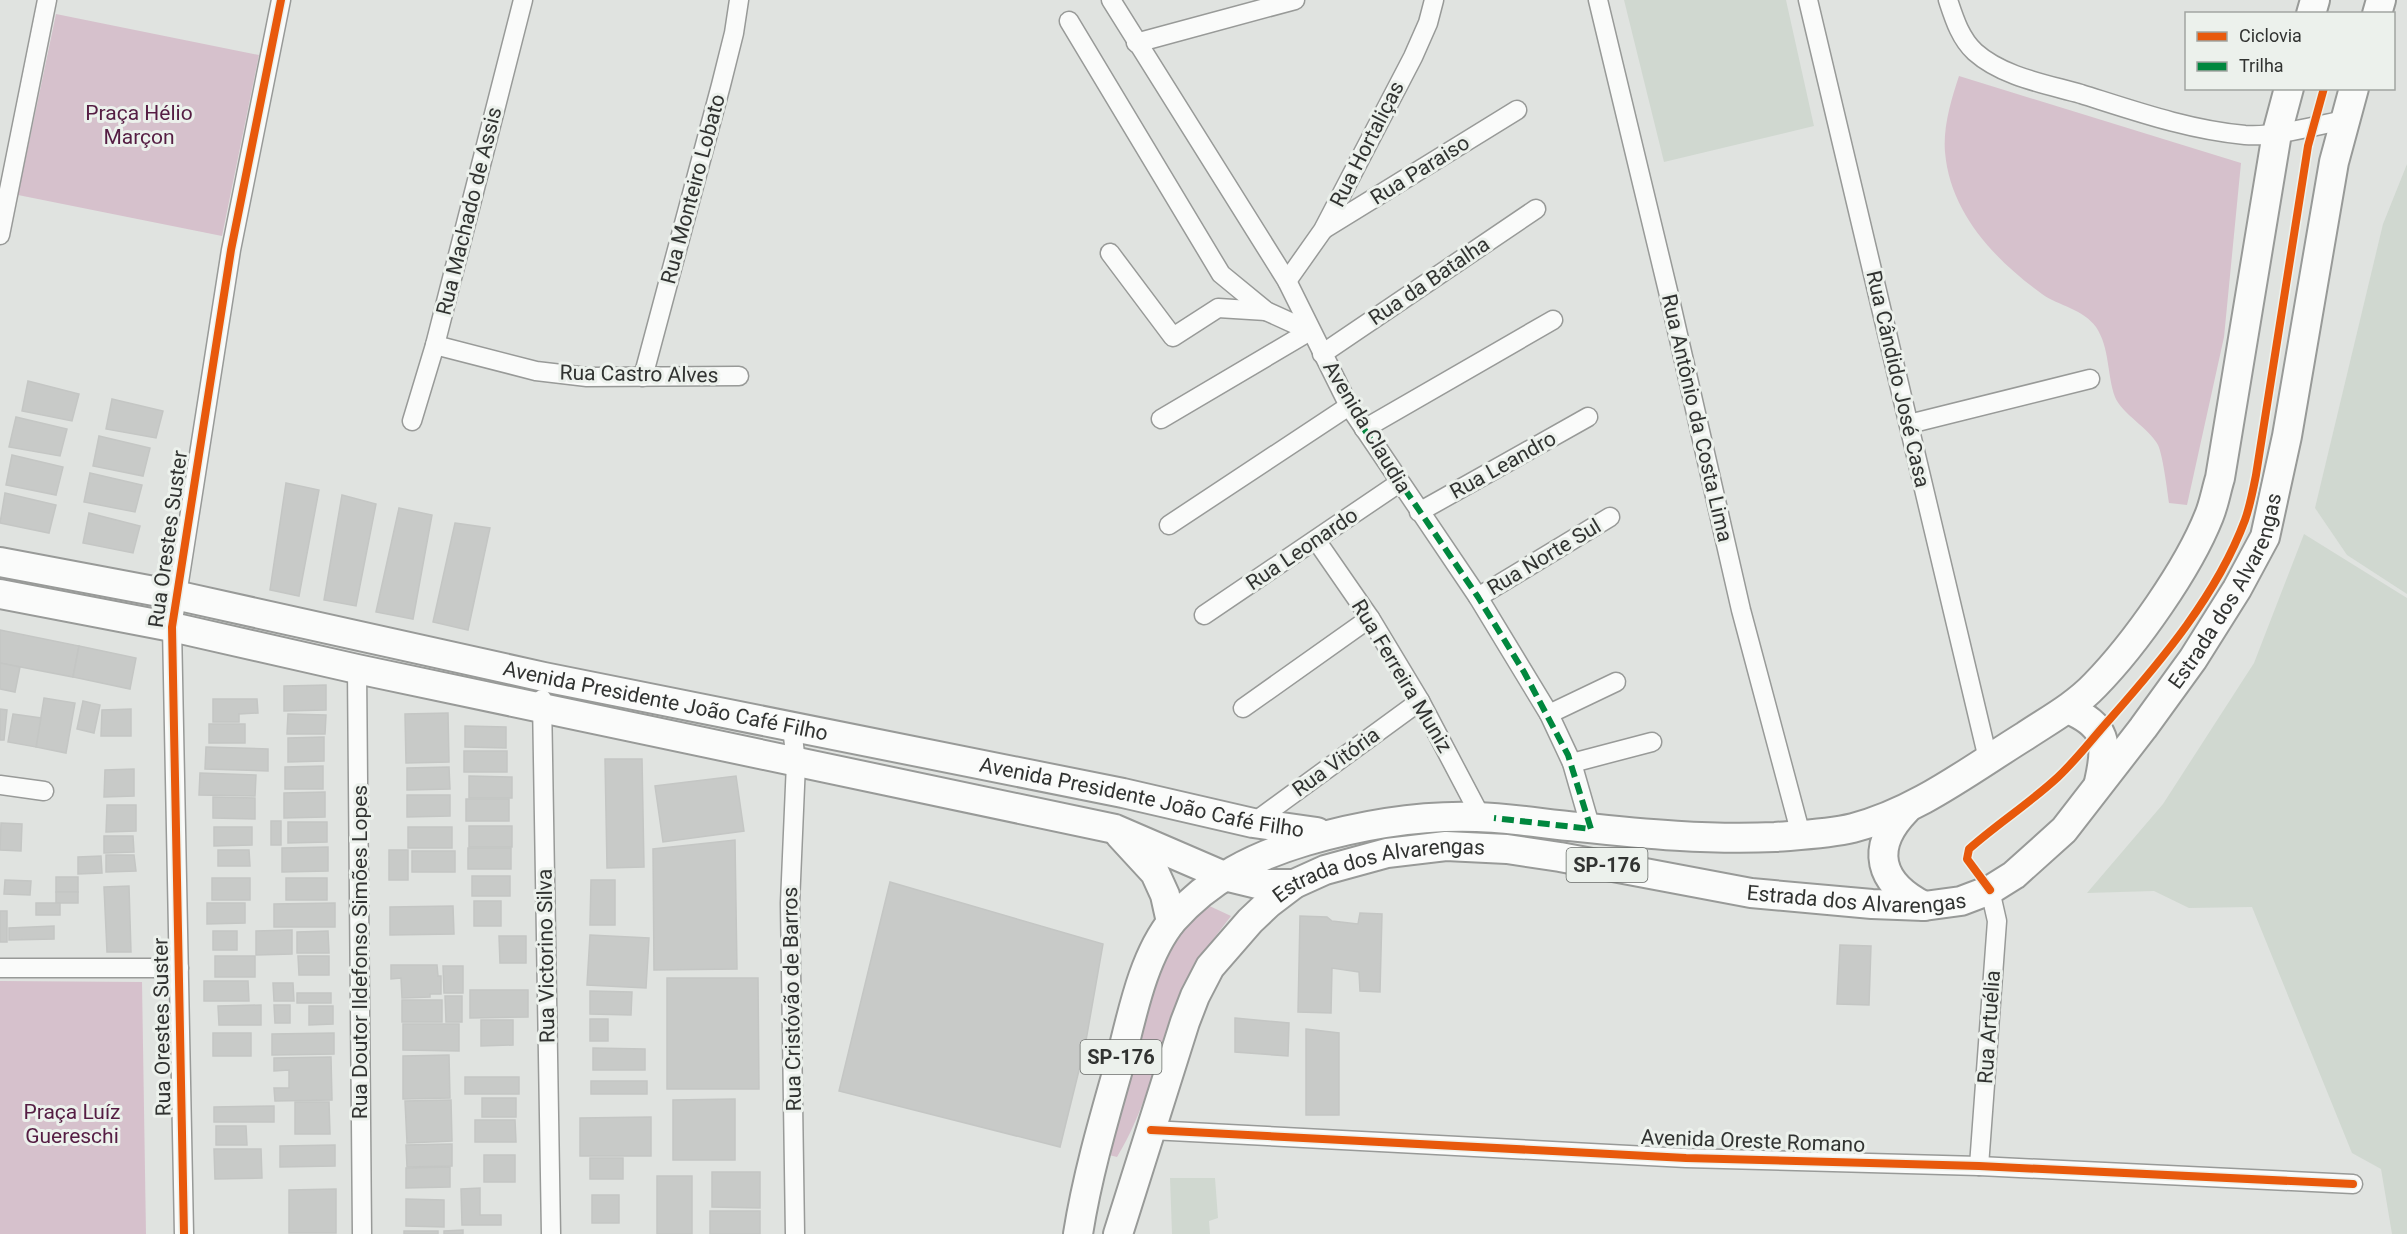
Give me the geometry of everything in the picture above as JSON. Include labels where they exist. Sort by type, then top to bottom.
[{"type":"main road","name":"Estrada dos Alvarengas","points":[[1078,1234],[1084,1196],[1147,968],[1171,922],[1198,894],[1259,856],[1331,834],[1401,821],[1445,816],[1481,817],[1688,837],[1744,838],[1851,829],[1906,810],[2068,709],[2095,685],[2142,628],[2190,554],[2209,515],[2220,478],[2277,133],[2288,90]]},
{"type":"main road","name":"Estrada dos Alvarengas","points":[[1118,1234],[1185,1022],[1210,967],[1250,921],[1294,884],[1325,870],[1350,861],[1387,853],[1446,846],[1477,846],[1560,857],[1751,893],[1872,904],[1923,906],[1961,901],[1990,890],[2034,858],[2064,830],[2193,659],[2237,589],[2265,537],[2287,436],[2334,162],[2353,90]]},
{"type":"main road","name":"Avenida Presidente João Café Filho","points":[[0,562],[176,595],[544,677],[1123,793],[1253,823],[1331,834]]},
{"type":"main road","name":"Avenida Presidente João Café Filho","points":[[0,594],[172,627],[357,669],[1115,829],[1224,876],[1257,884],[1294,884]]},
{"type":"main road","points":[[2068,709],[2095,723],[2104,742],[2105,755],[2098,784]]},
{"type":"main road","points":[[1906,810],[1890,830],[1884,850],[1885,866],[1887,876],[1893,885],[1902,894],[1923,906]]},
{"type":"main road","points":[[1115,829],[1155,873],[1165,895],[1171,922]]},
{"type":"main road","points":[[1084,1196],[1101,1216],[1108,1234]]},
{"type":"street","points":[[0,235],[47,0]]},
{"type":"street","name":"Rua Orestes Suster","points":[[184,1234],[172,627],[231,250],[281,0]]},
{"type":"street","name":"Rua Machado de Assis","points":[[412,421],[435,345],[523,0]]},
{"type":"street","name":"Rua Monteiro Lobato","points":[[643,377],[721,86],[734,33],[739,0]]},
{"type":"street","name":"Avenida Claudia","points":[[1111,0],[1287,281],[1349,406],[1478,597],[1549,714],[1572,763],[1591,829]]},
{"type":"street","points":[[1136,43],[1295,0]]},
{"type":"street","name":"Rua Hortaliças","points":[[1287,281],[1323,230],[1413,57],[1428,23],[1434,0]]},
{"type":"street","name":"Rua Antônio da Costa Lima","points":[[1598,0],[1741,610],[1801,835]]},
{"type":"street","name":"Rua Cândido José Casa","points":[[1808,0],[1988,759]]},
{"type":"street","points":[[1948,0],[1959,30],[1974,51],[1993,66],[2032,80],[2196,128],[2247,135],[2277,133],[2345,120]]},
{"type":"street","points":[[1069,21],[1221,274],[1266,310],[1311,331]]},
{"type":"street","name":"Rua Paraiso","points":[[1323,230],[1517,111]]},
{"type":"street","name":"Rua da Batalha","points":[[1322,354],[1536,209]]},
{"type":"street","points":[[1110,253],[1173,337],[1218,308],[1266,310]]},
{"type":"street","points":[[1364,429],[1553,320]]},
{"type":"street","points":[[1161,419],[1311,331]]},
{"type":"street","name":"Rua Castro Alves","points":[[435,345],[536,371],[587,377],[739,376]]},
{"type":"street","points":[[1908,423],[2090,379]]},
{"type":"street","points":[[1169,525],[1349,406]]},
{"type":"street","name":"Rua Leandro","points":[[1419,512],[1588,417]]},
{"type":"street","name":"Rua Leonardo","points":[[1204,615],[1399,483]]},
{"type":"street","name":"Rua Norte Sul","points":[[1478,597],[1610,517]]},
{"type":"street","name":"Rua Ferreira Muniz","points":[[1316,540],[1370,618],[1420,701],[1481,817]]},
{"type":"street","points":[[1243,708],[1370,618]]},
{"type":"street","name":"Rua Doutor Ildefonso Simões Lopes","points":[[357,669],[362,1234]]},
{"type":"street","name":"Rua Victorino Silva","points":[[544,677],[542,708],[551,1234]]},
{"type":"street","points":[[1549,714],[1616,682]]},
{"type":"street","name":"Rua Vitória","points":[[1253,823],[1420,701]]},
{"type":"street","name":"Rua Cristóvão de Barros","points":[[792,727],[796,763],[790,903],[795,1234]]},
{"type":"street","points":[[1572,763],[1652,742]]},
{"type":"street","points":[[0,785],[44,791]]},
{"type":"street","name":"Rua Artuélia","points":[[1979,1166],[1997,921],[1990,890]]},
{"type":"street","points":[[0,968],[178,968]]},
{"type":"street","name":"Avenida Oreste Romano","points":[[1151,1130],[1686,1158],[1979,1166],[2353,1184]]},
{"type":"shaded area","points":[[1624,0],[1786,0],[1814,126],[1664,162]]},
{"type":"shaded area","points":[[2407,164],[2407,594],[2347,555],[2315,508],[2383,224]]},
{"type":"shaded area","points":[[2304,534],[2407,598],[2407,1234],[2392,1234],[2381,1169],[2352,1153],[2252,907],[2189,908],[2154,891],[2087,893],[2163,804],[2254,663]]},
{"type":"shaded area","points":[[1170,1178],[1215,1178],[1218,1218],[1209,1221],[1210,1234],[1172,1234]]},
{"type":"green space","name":"Praça Hélio Marçon","points":[[56,14],[259,55],[222,236],[18,195]]},
{"type":"green space","points":[[1959,76],[2241,163],[2224,337],[2187,505],[2169,503],[2158,445],[2118,403],[2112,389],[2104,344],[2096,327],[2078,312],[2042,294],[2025,281],[1992,250],[1965,215],[1949,174],[1945,152],[1946,123]]},
{"type":"green space","points":[[1203,903],[1231,916],[1189,976],[1136,1119],[1117,1157],[1109,1155],[1163,951]]},
{"type":"green space","name":"Praça Luíz Guereschi","points":[[0,981],[142,982],[146,1234],[0,1234]]},
{"type":"building","points":[[28,381],[79,394],[72,421],[22,411]]},
{"type":"building","points":[[112,399],[163,411],[156,438],[106,429]]},
{"type":"building","points":[[16,417],[67,429],[60,456],[9,447]]},
{"type":"building","points":[[99,436],[150,448],[143,476],[93,466]]},
{"type":"building","points":[[12,455],[63,467],[56,495],[6,485]]},
{"type":"building","points":[[90,473],[142,485],[135,512],[84,502]]},
{"type":"building","points":[[286,483],[319,490],[299,596],[270,590]]},
{"type":"building","points":[[5,493],[56,505],[49,533],[0,523]]},
{"type":"building","points":[[342,495],[376,504],[356,606],[324,600]]},
{"type":"building","points":[[399,508],[432,515],[413,619],[376,612]]},
{"type":"building","points":[[89,513],[140,526],[133,553],[83,543]]},
{"type":"building","points":[[455,523],[490,528],[468,630],[433,622]]},
{"type":"building","points":[[0,630],[79,646],[73,677],[0,663]]},
{"type":"building","points":[[79,646],[136,658],[130,689],[73,677]]},
{"type":"building","points":[[0,663],[20,667],[15,692],[0,689]]},
{"type":"building","points":[[326,685],[326,710],[284,711],[284,686]]},
{"type":"building","points":[[44,698],[75,703],[66,753],[36,747]]},
{"type":"building","points":[[213,699],[257,699],[258,713],[239,714],[239,722],[213,722]]},
{"type":"building","points":[[83,701],[100,705],[94,733],[77,729]]},
{"type":"building","points":[[0,709],[7,710],[4,740],[0,740]]},
{"type":"building","points":[[131,709],[131,736],[101,736],[102,710]]},
{"type":"building","points":[[448,713],[449,762],[406,763],[405,714]]},
{"type":"building","points":[[13,714],[41,718],[36,747],[8,742]]},
{"type":"building","points":[[288,714],[326,715],[325,734],[287,734]]},
{"type":"building","points":[[209,724],[245,724],[245,743],[209,743]]},
{"type":"building","points":[[465,726],[506,727],[506,748],[465,747]]},
{"type":"building","points":[[324,737],[324,761],[288,762],[288,738]]},
{"type":"building","points":[[206,747],[268,749],[268,771],[205,769]]},
{"type":"building","points":[[464,751],[507,751],[507,772],[464,772]]},
{"type":"building","points":[[605,759],[642,759],[644,867],[607,868]]},
{"type":"building","points":[[323,766],[323,789],[285,789],[285,767]]},
{"type":"building","points":[[449,767],[450,789],[407,790],[407,768]]},
{"type":"building","points":[[134,769],[134,796],[104,797],[105,770]]},
{"type":"building","points":[[200,773],[256,775],[255,796],[199,795]]},
{"type":"building","points":[[469,776],[512,777],[512,798],[469,798]]},
{"type":"building","points":[[736,776],[744,831],[663,842],[655,786]]},
{"type":"building","points":[[325,792],[325,817],[284,818],[284,793]]},
{"type":"building","points":[[407,795],[450,795],[450,816],[407,817]]},
{"type":"building","points":[[213,797],[255,798],[255,819],[213,818]]},
{"type":"building","points":[[466,799],[509,799],[509,821],[466,821]]},
{"type":"building","points":[[107,805],[136,805],[136,831],[106,832]]},
{"type":"building","points":[[271,821],[281,821],[281,845],[271,845]]},
{"type":"building","points":[[288,822],[327,822],[327,842],[288,843]]},
{"type":"building","points":[[1,823],[22,824],[21,851],[0,850]]},
{"type":"building","points":[[469,826],[512,826],[512,847],[469,847]]},
{"type":"building","points":[[214,827],[252,827],[252,845],[214,846]]},
{"type":"building","points":[[408,827],[452,827],[452,848],[408,848]]},
{"type":"building","points":[[104,836],[133,836],[134,852],[104,853]]},
{"type":"building","points":[[735,840],[737,969],[654,970],[653,849]]},
{"type":"building","points":[[328,847],[328,871],[282,872],[282,848]]},
{"type":"building","points":[[468,848],[511,848],[511,869],[468,869]]},
{"type":"building","points":[[218,850],[249,850],[250,866],[218,866]]},
{"type":"building","points":[[389,850],[408,850],[408,880],[389,880]]},
{"type":"building","points":[[412,851],[455,851],[455,872],[412,872]]},
{"type":"building","points":[[106,855],[134,855],[136,871],[106,872]]},
{"type":"building","points":[[101,856],[102,873],[78,874],[78,857]]},
{"type":"building","points":[[472,876],[510,876],[510,896],[472,896]]},
{"type":"building","points":[[56,877],[78,877],[78,892],[56,892]]},
{"type":"building","points":[[212,878],[250,878],[250,900],[212,900]]},
{"type":"building","points":[[286,878],[327,878],[327,900],[286,900]]},
{"type":"building","points":[[5,880],[31,881],[30,895],[4,894]]},
{"type":"building","points":[[591,880],[615,880],[615,925],[590,925]]},
{"type":"building","points":[[890,882],[1103,944],[1085,1046],[1060,1147],[839,1091]]},
{"type":"building","points":[[129,886],[131,952],[107,952],[104,887]]},
{"type":"building","points":[[56,892],[78,892],[78,903],[56,903]]},
{"type":"building","points":[[474,901],[501,901],[501,926],[474,926]]},
{"type":"building","points":[[36,903],[60,903],[60,915],[36,915]]},
{"type":"building","points":[[207,903],[245,903],[245,923],[207,924]]},
{"type":"building","points":[[335,903],[335,927],[274,927],[274,904]]},
{"type":"building","points":[[453,906],[454,934],[390,935],[390,907]]},
{"type":"building","points":[[0,911],[7,911],[7,942],[0,942]]},
{"type":"building","points":[[1360,913],[1382,914],[1380,992],[1360,991],[1359,972],[1332,968],[1331,1013],[1298,1012],[1300,916],[1327,917],[1332,921],[1358,924]]},
{"type":"building","points":[[54,926],[54,939],[9,940],[9,928]]},
{"type":"building","points":[[292,930],[292,954],[256,955],[256,931]]},
{"type":"building","points":[[213,931],[237,931],[237,950],[213,950]]},
{"type":"building","points":[[328,931],[329,953],[297,953],[297,932]]},
{"type":"building","points":[[590,935],[649,938],[646,988],[587,985]]},
{"type":"building","points":[[499,936],[526,936],[526,963],[500,963]]},
{"type":"building","points":[[1840,945],[1871,946],[1869,1005],[1837,1004]]},
{"type":"building","points":[[215,956],[255,956],[255,977],[215,977]]},
{"type":"building","points":[[298,956],[329,956],[329,975],[299,975]]},
{"type":"building","points":[[391,965],[437,965],[438,976],[441,976],[441,994],[430,994],[430,997],[402,998],[401,978],[391,979]]},
{"type":"building","points":[[443,966],[463,966],[463,993],[444,993]]},
{"type":"building","points":[[667,978],[758,978],[759,1089],[667,1089]]},
{"type":"building","points":[[204,981],[248,981],[249,1001],[204,1001]]},
{"type":"building","points":[[273,983],[293,983],[294,1001],[274,1001]]},
{"type":"building","points":[[470,990],[528,990],[528,1017],[470,1018]]},
{"type":"building","points":[[590,991],[632,992],[631,1015],[590,1014]]},
{"type":"building","points":[[297,993],[331,993],[331,1003],[297,1003]]},
{"type":"building","points":[[445,996],[462,996],[462,1022],[446,1022]]},
{"type":"building","points":[[402,1000],[442,1000],[442,1022],[402,1022]]},
{"type":"building","points":[[261,1005],[261,1025],[219,1025],[218,1006]]},
{"type":"building","points":[[274,1005],[290,1005],[290,1023],[275,1023]]},
{"type":"building","points":[[309,1006],[333,1006],[333,1024],[309,1025]]},
{"type":"building","points":[[1235,1018],[1289,1023],[1288,1056],[1235,1052]]},
{"type":"building","points":[[590,1019],[608,1019],[608,1041],[590,1041]]},
{"type":"building","points":[[481,1020],[513,1020],[513,1045],[481,1046]]},
{"type":"building","points":[[403,1024],[459,1024],[459,1051],[403,1050]]},
{"type":"building","points":[[1306,1029],[1339,1033],[1339,1115],[1306,1115]]},
{"type":"building","points":[[213,1033],[251,1033],[251,1056],[213,1056]]},
{"type":"building","points":[[334,1033],[334,1054],[272,1055],[272,1034]]},
{"type":"building","points":[[593,1048],[645,1049],[645,1070],[593,1070]]},
{"type":"building","points":[[449,1055],[450,1098],[403,1099],[403,1056]]},
{"type":"building","points":[[331,1057],[332,1100],[275,1101],[274,1088],[289,1088],[289,1070],[274,1071],[274,1058]]},
{"type":"building","points":[[465,1077],[519,1077],[519,1094],[465,1094]]},
{"type":"building","points":[[591,1081],[647,1081],[647,1094],[591,1094]]},
{"type":"building","points":[[482,1098],[516,1098],[516,1117],[482,1117]]},
{"type":"building","points":[[735,1099],[735,1160],[673,1160],[673,1100]]},
{"type":"building","points":[[451,1100],[452,1141],[407,1143],[405,1101]]},
{"type":"building","points":[[295,1102],[329,1102],[330,1134],[295,1134]]},
{"type":"building","points":[[274,1106],[274,1122],[214,1122],[214,1107]]},
{"type":"building","points":[[651,1117],[651,1156],[580,1156],[580,1118]]},
{"type":"building","points":[[475,1120],[515,1120],[516,1142],[475,1142]]},
{"type":"building","points":[[216,1126],[246,1126],[247,1145],[216,1145]]},
{"type":"building","points":[[452,1144],[452,1166],[407,1167],[406,1145]]},
{"type":"building","points":[[335,1145],[335,1166],[280,1167],[280,1146]]},
{"type":"building","points":[[214,1149],[261,1149],[262,1178],[215,1179]]},
{"type":"building","points":[[484,1155],[515,1155],[515,1182],[484,1182]]},
{"type":"building","points":[[590,1158],[623,1158],[623,1179],[590,1179]]},
{"type":"building","points":[[450,1167],[450,1187],[406,1188],[406,1168]]},
{"type":"building","points":[[712,1172],[760,1172],[760,1208],[712,1207]]},
{"type":"building","points":[[657,1176],[692,1176],[692,1234],[657,1234]]},
{"type":"building","points":[[480,1188],[480,1215],[501,1215],[501,1225],[462,1225],[461,1189]]},
{"type":"building","points":[[336,1189],[336,1233],[289,1233],[289,1190]]},
{"type":"building","points":[[592,1195],[619,1195],[619,1223],[592,1223]]},
{"type":"building","points":[[406,1199],[444,1200],[444,1227],[406,1226]]},
{"type":"building","points":[[710,1211],[760,1211],[760,1234],[710,1234]]},
{"type":"building","points":[[463,1230],[463,1234],[444,1234],[444,1231]]},
{"type":"building","points":[[404,1231],[438,1231],[438,1234],[404,1234]]},
{"type":"marked path","points":[[1364,429],[1478,597],[1524,672],[1568,755],[1591,829],[1494,818]]},
{"type":"cycle path","points":[[184,1234],[172,627],[231,250],[281,0]]},
{"type":"cycle path","points":[[1990,890],[1967,859],[1969,849],[2058,777],[2149,674],[2204,600],[2233,548],[2245,520],[2256,475],[2308,146],[2323,90]]},
{"type":"cycle path","points":[[1151,1130],[1686,1158],[1979,1166],[2353,1184]]}]
